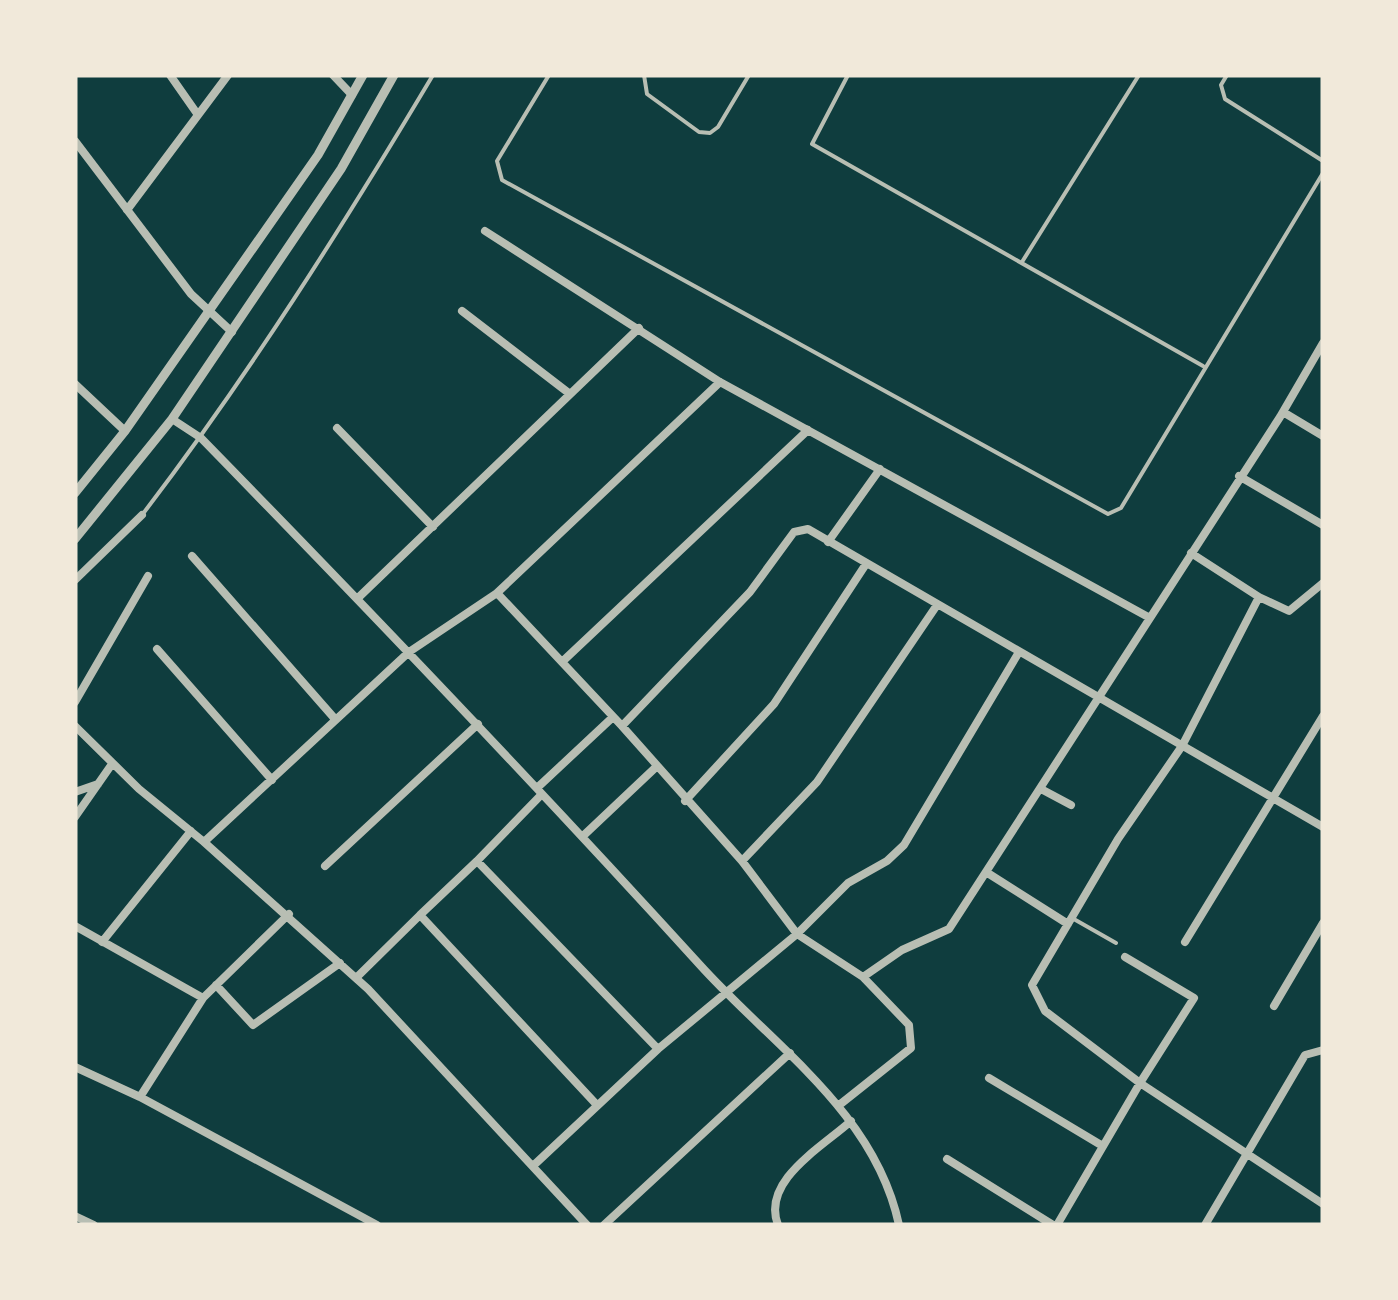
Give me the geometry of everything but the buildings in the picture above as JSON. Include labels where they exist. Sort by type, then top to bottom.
[{"type":"street","points":[[170,75],[198,115]]},
{"type":"street","points":[[128,210],[228,75]]},
{"type":"street","points":[[333,75],[352,95]]},
{"type":"street","points":[[75,493],[125,431],[318,155],[362,75]]},
{"type":"street","points":[[75,539],[172,419],[232,332],[341,169],[394,75]]},
{"type":"street","points":[[75,141],[208,314],[232,332]]},
{"type":"street","points":[[486,232],[720,382],[1150,618]]},
{"type":"street","points":[[462,312],[570,394]]},
{"type":"street","points":[[359,597],[639,328]]},
{"type":"street","points":[[863,977],[902,950],[949,929],[1100,698],[1238,476],[1283,412],[1323,342]]},
{"type":"street","points":[[204,842],[410,652],[497,593],[720,382]]},
{"type":"street","points":[[75,384],[125,431]]},
{"type":"street","points":[[1283,412],[1323,436]]},
{"type":"street","points":[[172,419],[202,438],[359,597],[724,991],[790,1052],[850,1121],[876,1160],[899,1225]]},
{"type":"street","points":[[337,428],[433,528]]},
{"type":"street","points":[[563,661],[808,430]]},
{"type":"street","points":[[828,542],[880,470]]},
{"type":"street","points":[[1238,476],[1323,525]]},
{"type":"street","points":[[75,580],[142,515]]},
{"type":"street","points":[[622,726],[750,592],[794,532],[808,529],[1323,828]]},
{"type":"street","points":[[1191,553],[1259,597],[1289,611],[1323,583]]},
{"type":"street","points":[[192,556],[336,719]]},
{"type":"street","points":[[684,801],[774,704],[866,564]]},
{"type":"street","points":[[75,702],[148,576]]},
{"type":"street","points":[[497,593],[742,861],[798,934],[863,977],[908,1025],[911,1048],[838,1106]]},
{"type":"street","points":[[1259,597],[1182,746],[1032,985],[1045,1012],[1140,1082],[1323,1204]]},
{"type":"street","points":[[742,861],[817,782],[937,605]]},
{"type":"street","points":[[157,649],[272,780]]},
{"type":"street","points":[[534,1165],[596,1104],[724,991],[798,934],[848,883],[887,861],[904,844],[1019,652]]},
{"type":"street","points":[[1185,942],[1270,797],[1323,716]]},
{"type":"street","points":[[356,978],[476,862],[613,717]]},
{"type":"street","points":[[325,866],[478,724]]},
{"type":"street","points":[[75,726],[112,764],[289,914],[356,978],[587,1225]]},
{"type":"street","points":[[75,817],[112,764]]},
{"type":"street","points":[[582,836],[655,768]]},
{"type":"street","points":[[75,792],[98,784]]},
{"type":"street","points":[[1041,788],[1071,805]]},
{"type":"street","points":[[102,942],[191,831]]},
{"type":"street","points":[[476,862],[658,1049]]},
{"type":"street","points":[[986,872],[1070,921]]},
{"type":"street","points":[[140,1097],[203,998],[289,914]]},
{"type":"street","points":[[420,916],[596,1104]]},
{"type":"street","points":[[1274,1006],[1323,923]]},
{"type":"street","points":[[75,926],[203,998]]},
{"type":"street","points":[[947,1159],[1055,1225],[1100,1145],[1194,998],[1125,958]]},
{"type":"street","points":[[216,985],[253,1025],[340,963]]},
{"type":"street","points":[[1206,1225],[1304,1055],[1323,1050]]},
{"type":"street","points":[[604,1225],[790,1052]]},
{"type":"street","points":[[75,1068],[140,1097],[377,1225]]},
{"type":"street","points":[[989,1078],[1100,1145]]},
{"type":"street","points":[[778,1225],[773,1211],[779,1186],[850,1121]]},
{"type":"street","points":[[75,1216],[94,1225]]},
{"type":"lane","points":[[142,515],[202,438],[346,221],[433,75]]},
{"type":"lane","points":[[549,75],[497,161],[502,180],[1108,514],[1121,508],[1203,366],[1323,173]]},
{"type":"lane","points":[[644,75],[647,94],[699,132],[710,133],[718,127],[749,75]]},
{"type":"lane","points":[[848,75],[812,144],[1203,366]]},
{"type":"lane","points":[[1021,263],[1139,75]]},
{"type":"lane","points":[[1227,75],[1221,85],[1226,98],[1323,161]]},
{"type":"lane","points":[[1070,921],[1116,943]]}]
